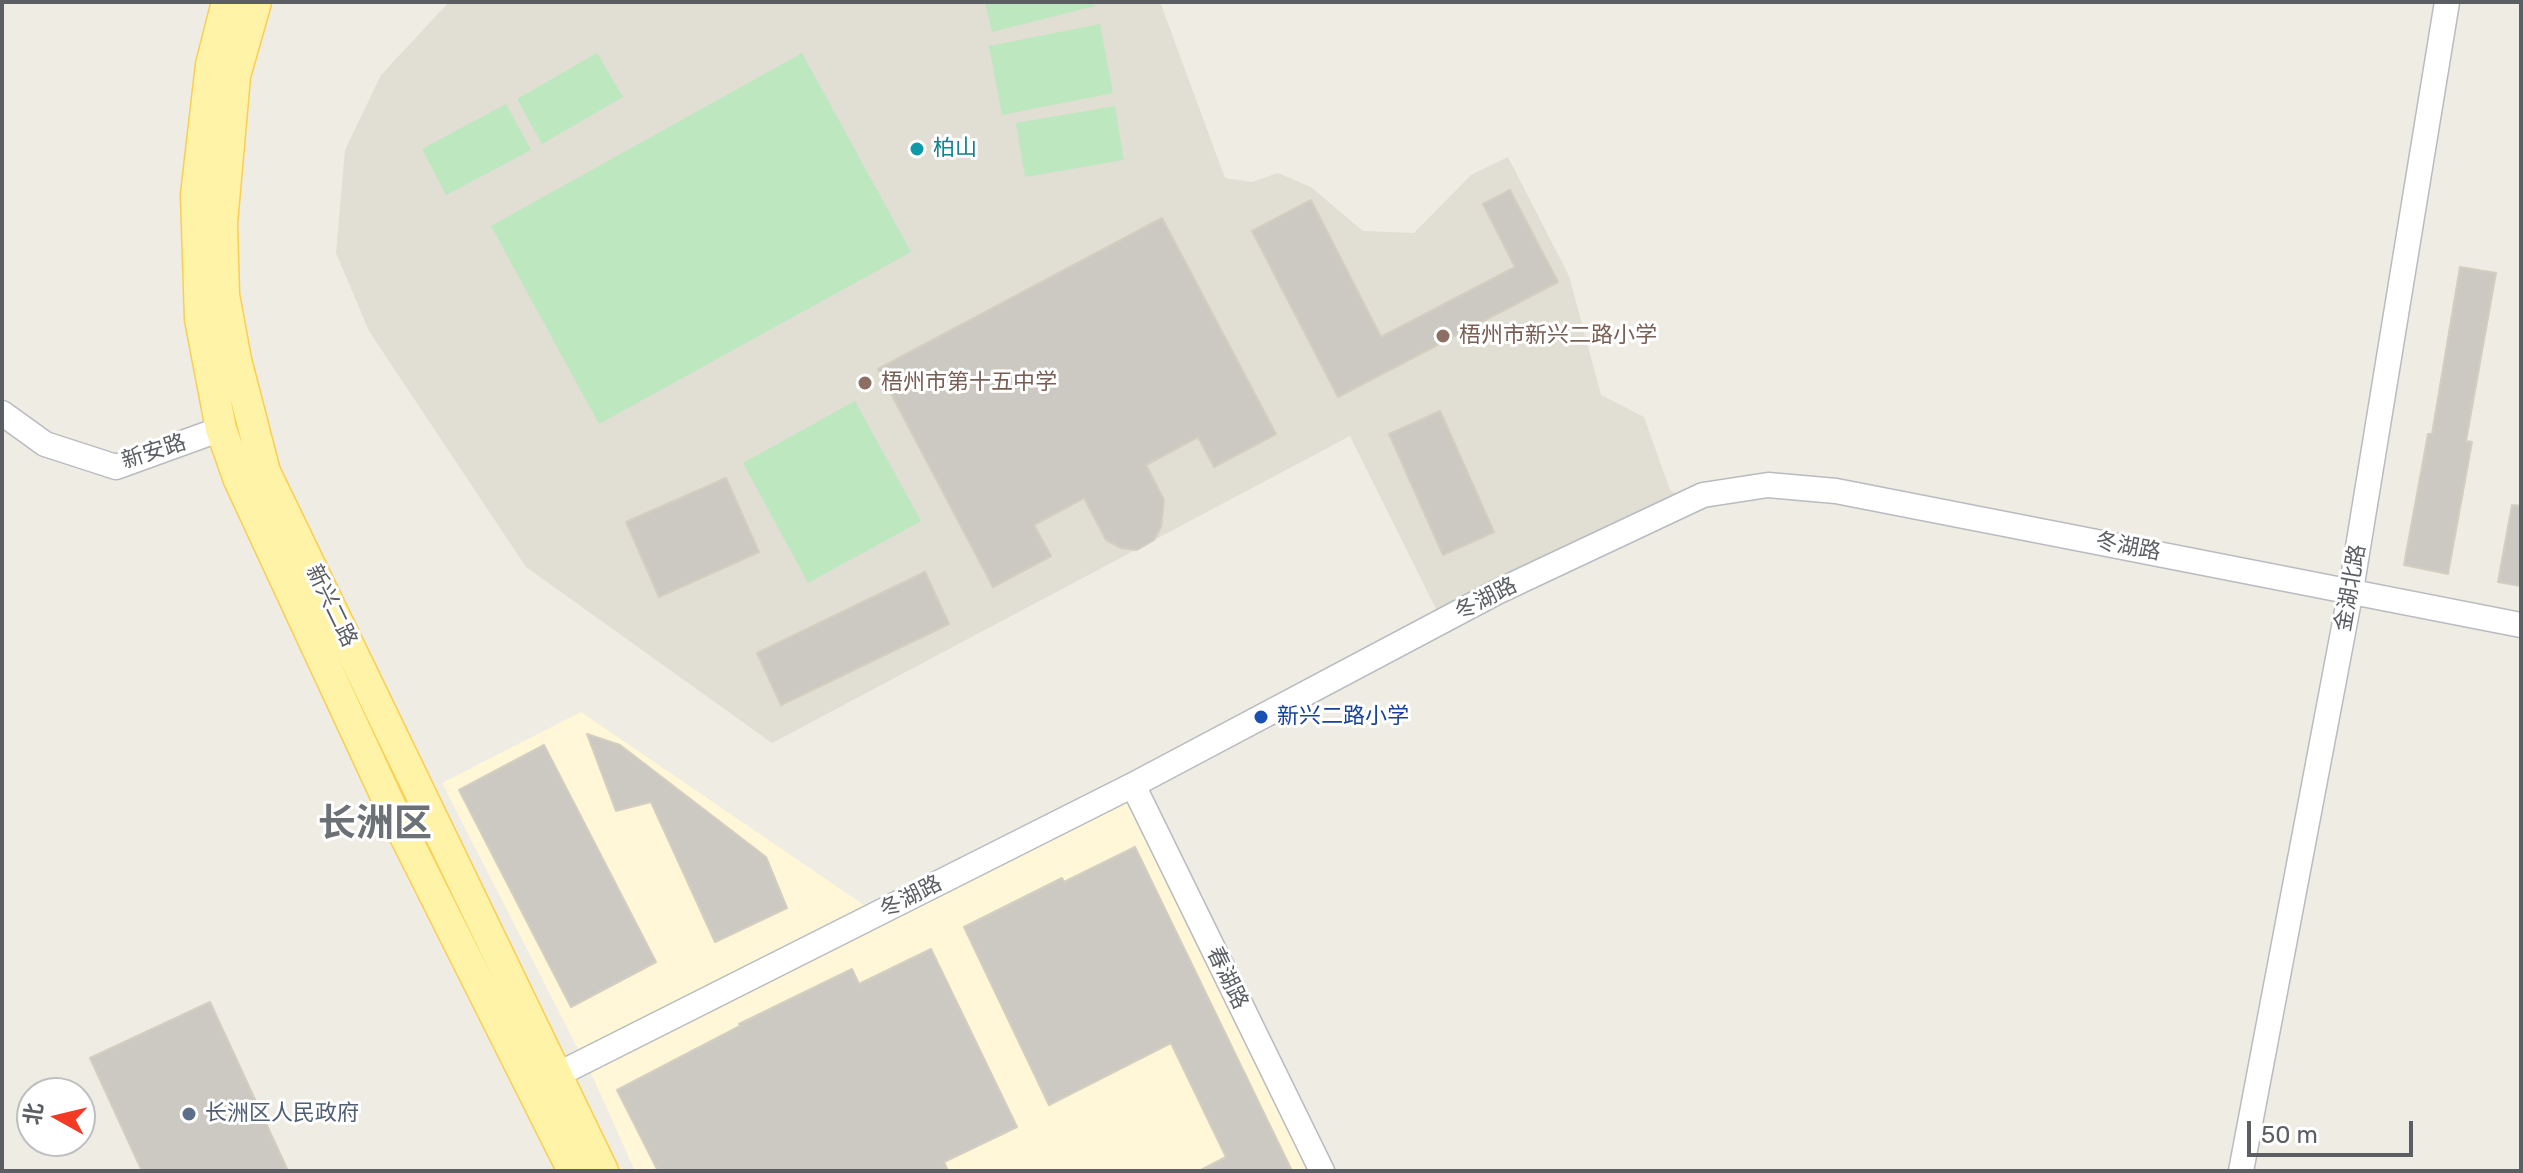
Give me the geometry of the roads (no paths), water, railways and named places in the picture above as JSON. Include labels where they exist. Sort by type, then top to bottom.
[{"type":"main road","name":"新兴二路","points":[[227,2],[211,65],[196,195],[200,319],[221,429],[239,480],[397,820],[546,1082],[603,1171]]},
{"type":"main road","name":"新兴二路","points":[[256,2],[235,76],[222,223],[224,295],[236,360],[265,472],[546,1082],[573,1171]]},
{"type":"street","name":"金湖北路","points":[[2241,1171],[2351,590],[2447,2]]},
{"type":"street","name":"新安路","points":[[2,413],[45,444],[116,467],[221,429]]},
{"type":"street","name":"冬湖路","points":[[546,1082],[1133,785],[1497,592],[1703,495],[1768,485],[1836,491],[2521,625]]},
{"type":"street","name":"春湖路","points":[[1133,785],[1322,1171]]},
{"type":"place","name":"柏山","points":[[917,149]]},
{"type":"place","name":"梧州市新兴二路小学","points":[[1443,336]]},
{"type":"place","name":"梧州市第十五中学","points":[[865,383]]},
{"type":"place","name":"新兴二路小学","points":[[1261,717]]},
{"type":"place","name":"长洲区人民政府","points":[[189,1114]]},
{"type":"district","name":"长洲区","points":[[375,825]]}]
